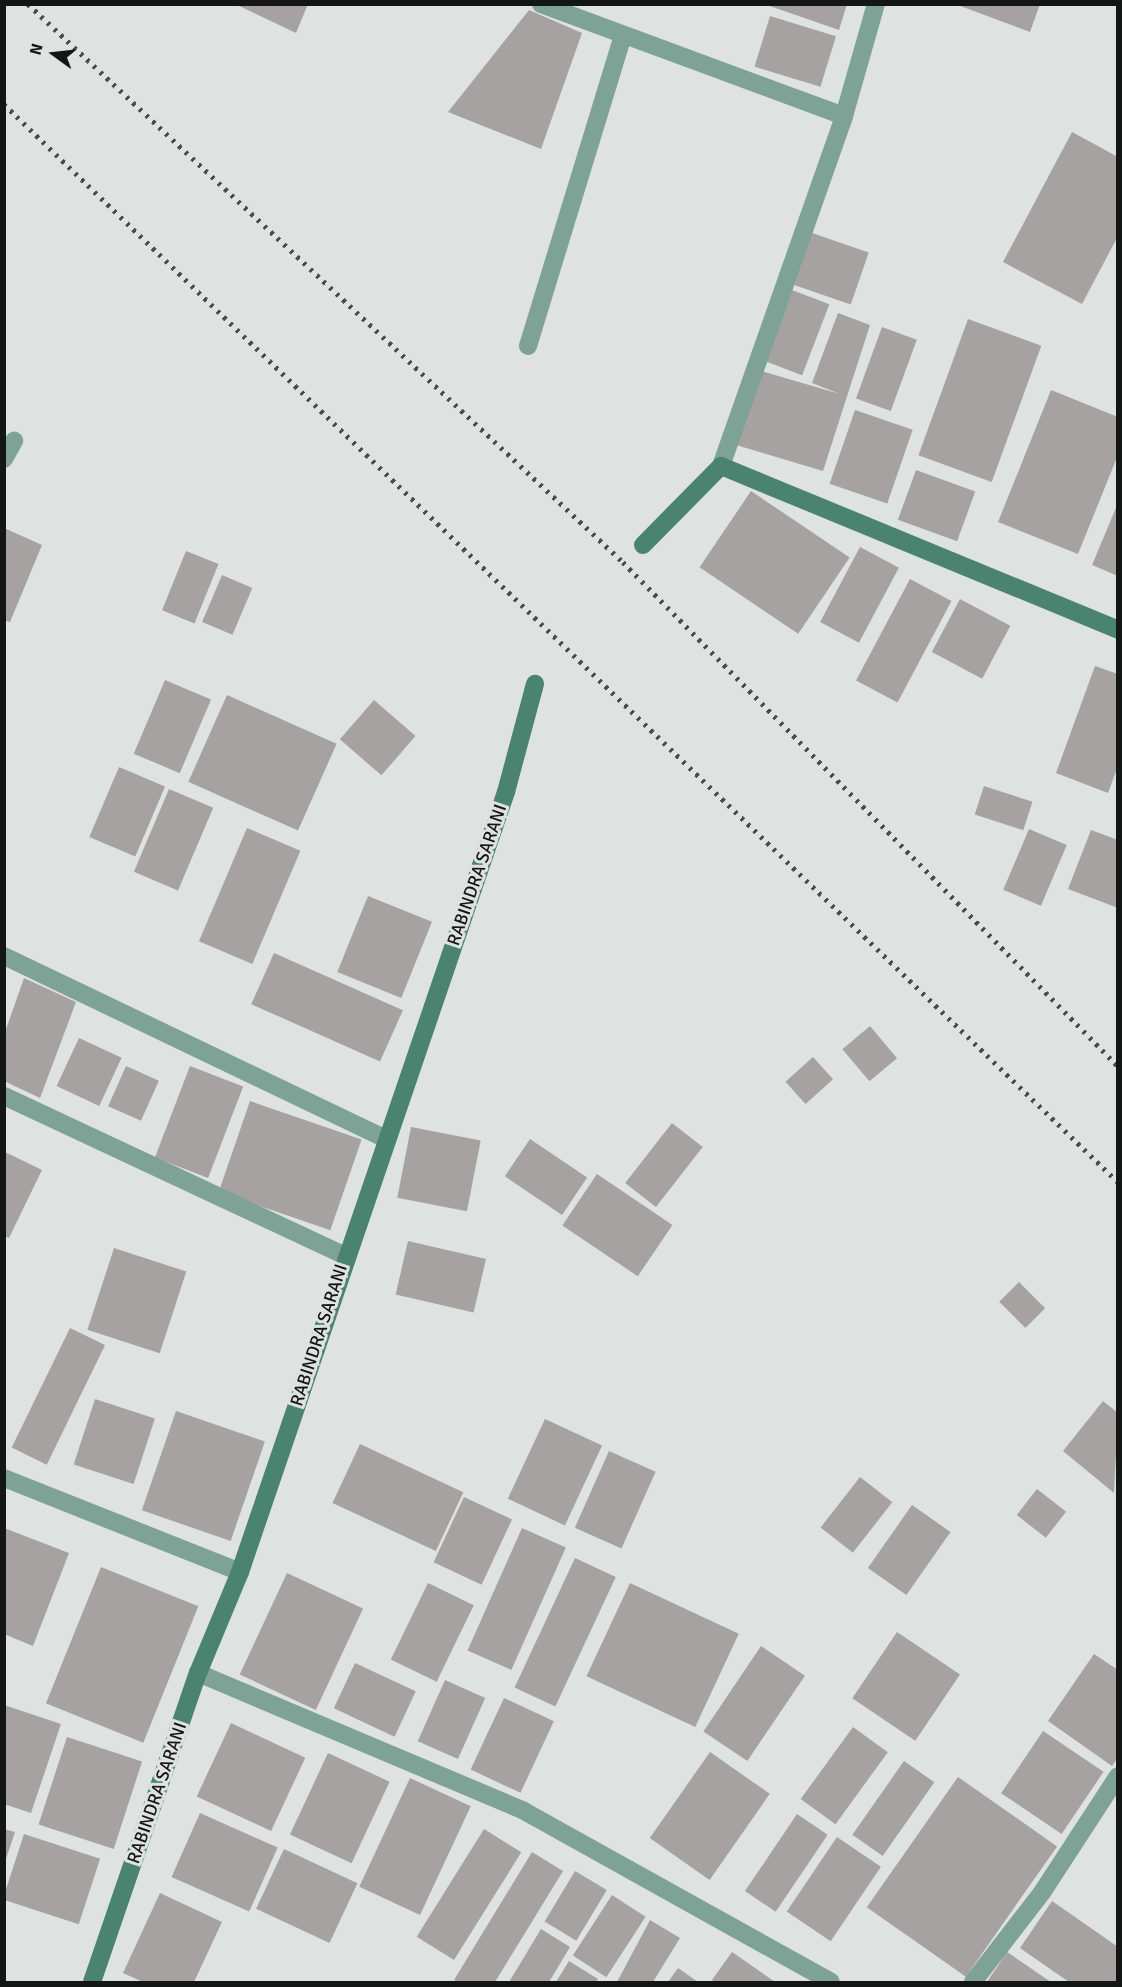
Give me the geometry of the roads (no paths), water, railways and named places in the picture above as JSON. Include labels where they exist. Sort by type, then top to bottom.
[{"type":"street","points":[[541,4],[622,38],[844,116]]},
{"type":"street","points":[[643,544],[721,466],[844,116],[876,4]]},
{"type":"street","points":[[528,346],[622,38]]},
{"type":"street","points":[[4,459],[14,441]]},
{"type":"street","points":[[721,466],[1118,630]]},
{"type":"street","name":"RABINDRA SARANI","points":[[92,1983],[198,1673],[240,1572],[384,1138],[506,792],[535,684]]},
{"type":"street","points":[[4,956],[384,1138]]},
{"type":"street","points":[[4,1096],[345,1256]]},
{"type":"street","points":[[4,1478],[240,1572]]},
{"type":"street","points":[[198,1673],[524,1811],[831,1983]]},
{"type":"street","points":[[973,1983],[1043,1891],[1118,1776]]},
{"type":"railway","points":[[28,4],[623,562],[1118,1066]]},
{"type":"railway","points":[[4,104],[1118,1182]]}]
